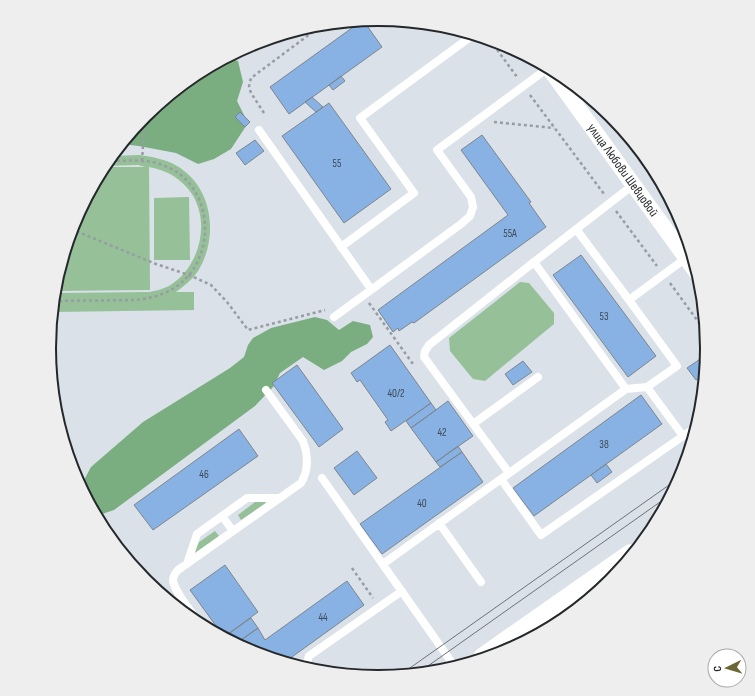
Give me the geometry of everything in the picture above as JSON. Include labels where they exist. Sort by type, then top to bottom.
[{"type":"main road","points":[[505,643],[613,568]]},
{"type":"street","name":"улица Любови Шевцовой","points":[[559,82],[633,185],[684,250]]},
{"type":"lane","points":[[341,247],[414,193],[360,118],[468,39]]},
{"type":"lane","points":[[334,316],[470,216],[473,207],[472,197],[437,150],[543,72]]},
{"type":"lane","points":[[259,130],[371,289]]},
{"type":"lane","points":[[509,473],[424,357],[424,351],[429,345],[633,185]]},
{"type":"lane","points":[[383,564],[626,389],[648,387],[677,366],[576,229]]},
{"type":"lane","points":[[629,300],[664,274],[685,252]]},
{"type":"lane","points":[[534,262],[626,389]]},
{"type":"lane","points":[[473,424],[538,377]]},
{"type":"lane","points":[[648,387],[683,436]]},
{"type":"lane","points":[[190,610],[173,583],[175,573],[301,483],[305,477],[307,462],[303,441],[266,390]]},
{"type":"lane","points":[[502,478],[541,535],[689,432]]},
{"type":"lane","points":[[322,478],[451,661]]},
{"type":"lane","points":[[187,564],[197,534],[247,498],[280,498]]},
{"type":"lane","points":[[222,516],[233,531]]},
{"type":"lane","points":[[439,523],[481,582]]},
{"type":"lane","points":[[307,662],[309,656],[402,591]]},
{"type":"path","points":[[264,113],[251,94],[249,86],[251,78],[312,33]]},
{"type":"path","points":[[497,49],[699,322]]},
{"type":"path","points":[[477,120],[555,128]]},
{"type":"path","points":[[142,161],[144,126]]},
{"type":"path","points":[[59,301],[136,300],[161,295],[180,284],[194,269],[199,260],[205,238],[205,220],[202,204],[190,184],[175,171],[153,162],[116,161]]},
{"type":"path","points":[[77,232],[156,264],[189,275],[211,285],[227,302],[248,330],[330,309],[341,311]]},
{"type":"path","points":[[363,295],[414,364]]},
{"type":"path","points":[[352,568],[379,606]]},
{"type":"green space","points":[[234,60],[238,61],[243,82],[237,101],[248,123],[231,149],[214,159],[198,164],[176,153],[128,145],[165,106],[199,80]]},
{"type":"green space","points":[[139,155],[159,159],[177,166],[189,175],[198,186],[205,199],[209,214],[210,228],[209,243],[205,258],[196,274],[188,283],[176,292],[194,292],[194,310],[57,312],[60,293],[149,292],[169,286],[188,268],[194,257],[199,244],[201,218],[198,206],[192,194],[184,184],[174,176],[162,170],[149,167],[150,290],[61,291],[66,265],[80,225],[110,169],[111,167],[145,167],[138,165],[112,166],[119,156]]},
{"type":"green space","points":[[189,197],[190,260],[154,260],[154,198]]},
{"type":"green space","points":[[520,282],[529,283],[554,313],[554,324],[485,381],[473,379],[450,351],[449,338]]},
{"type":"green space","points":[[315,317],[327,320],[339,330],[353,321],[370,325],[373,337],[367,344],[351,352],[342,361],[324,370],[303,357],[280,373],[273,387],[255,406],[114,510],[102,514],[84,480],[91,467],[143,422],[230,368],[244,357],[248,345],[253,338],[271,328]]},
{"type":"green space","points":[[255,502],[266,503],[241,520],[238,515]]},
{"type":"green space","points":[[215,531],[219,536],[195,553],[194,552],[199,542]]},
{"type":"building","points":[[368,26],[382,47],[289,114],[270,87],[353,27]]},
{"type":"building","points":[[341,76],[345,81],[333,90],[329,85]]},
{"type":"building","points":[[312,97],[323,107],[316,112],[305,102]]},
{"type":"building","points":[[329,103],[391,189],[344,223],[282,136]]},
{"type":"building","points":[[240,112],[250,122],[245,127],[235,117]]},
{"type":"building","points":[[482,135],[531,202],[529,203],[546,227],[414,323],[412,322],[399,331],[398,328],[393,332],[378,310],[508,215],[461,150]]},
{"type":"building","points":[[255,140],[264,151],[245,165],[236,153]]},
{"type":"building","points":[[581,255],[656,356],[628,377],[553,275]]},
{"type":"building","points":[[390,345],[431,403],[391,431],[385,422],[388,420],[360,380],[357,382],[351,373]]},
{"type":"building","points":[[699,359],[698,379],[696,380],[687,368]]},
{"type":"building","points":[[523,361],[532,372],[513,385],[505,374]]},
{"type":"building","points":[[297,365],[343,429],[319,447],[272,383]]},
{"type":"building","points":[[641,395],[662,424],[534,516],[513,488]]},
{"type":"building","points":[[448,401],[473,436],[436,462],[411,428]]},
{"type":"building","points":[[431,403],[436,410],[411,428],[406,421]]},
{"type":"building","points":[[239,429],[258,456],[153,530],[134,505]]},
{"type":"building","points":[[458,446],[462,452],[440,467],[436,462]]},
{"type":"building","points":[[357,451],[377,478],[354,495],[334,468]]},
{"type":"building","points":[[462,452],[483,482],[382,554],[360,524]]},
{"type":"building","points":[[606,464],[612,472],[597,483],[591,475]]},
{"type":"building","points":[[225,565],[258,612],[229,634],[217,628],[190,590]]},
{"type":"building","points":[[347,581],[364,605],[291,658],[241,640],[258,628],[265,640]]},
{"type":"building","points":[[251,618],[258,628],[241,640],[229,634]]},
{"type":"tram line","points":[[410,668],[668,486]]},
{"type":"tram line","points":[[428,666],[659,502]]}]
